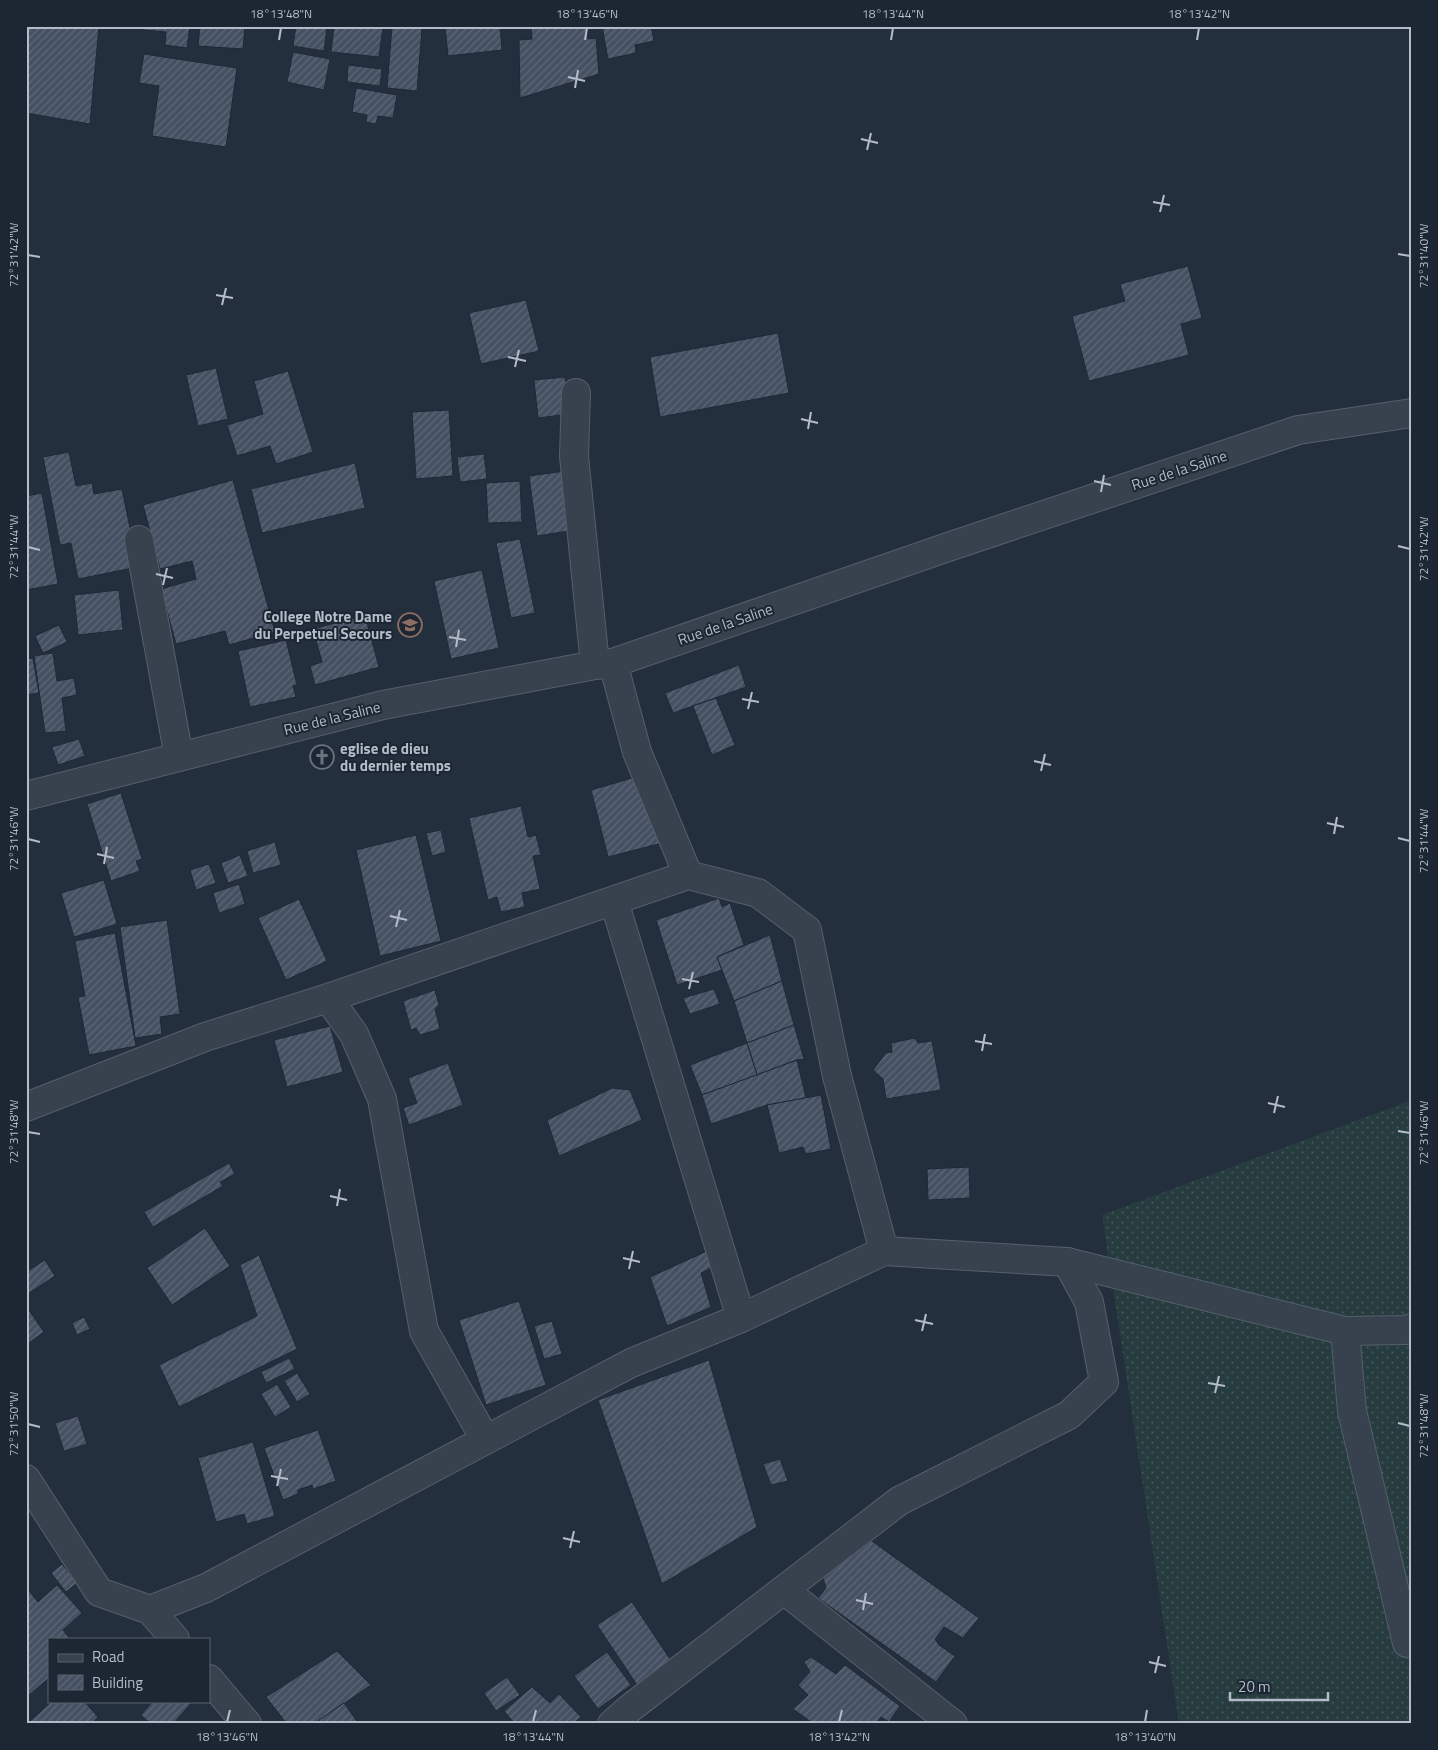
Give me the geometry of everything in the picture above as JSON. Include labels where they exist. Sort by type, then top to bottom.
[{"type":"street","points":[[576,393],[574,456],[604,664],[637,752],[688,875]]},
{"type":"street","name":"Rue de la Saline","points":[[26,796],[383,705],[604,664],[1298,430],[1412,413]]},
{"type":"street","points":[[139,540],[179,757]]},
{"type":"street","points":[[26,1107],[205,1037],[328,998],[688,875],[758,893],[807,930],[837,1076],[884,1251]]},
{"type":"street","points":[[614,901],[741,1318]]},
{"type":"street","points":[[328,998],[354,1034],[382,1099],[424,1331],[485,1440]]},
{"type":"street","points":[[150,1610],[206,1588],[631,1362],[741,1318],[884,1251],[1067,1262],[1345,1331],[1405,1330],[1412,1328]]},
{"type":"street","points":[[612,1724],[899,1501],[1069,1415],[1104,1382],[1089,1302],[1067,1262]]},
{"type":"street","points":[[1345,1331],[1352,1411],[1407,1643],[1412,1643]]},
{"type":"street","points":[[26,1479],[99,1592],[150,1610],[174,1638]]},
{"type":"street","points":[[784,1590],[953,1724]]},
{"type":"street","points":[[210,1680],[247,1724]]},
{"type":"green space","points":[[1412,1100],[1412,1724],[1179,1724],[1102,1215]]},
{"type":"building","points":[[26,26],[99,26],[90,124],[26,113]]},
{"type":"building","points":[[143,26],[190,26],[187,48],[165,45],[166,32],[143,30]]},
{"type":"building","points":[[200,26],[245,26],[243,49],[198,46]]},
{"type":"building","points":[[262,26],[290,26],[290,30]]},
{"type":"building","points":[[296,26],[327,27],[324,51],[293,46]]},
{"type":"building","points":[[334,26],[383,26],[379,57],[331,52]]},
{"type":"building","points":[[392,26],[412,26],[412,28],[422,29],[417,91],[387,88]]},
{"type":"building","points":[[445,26],[500,26],[502,50],[448,56]]},
{"type":"building","points":[[531,26],[587,26],[588,39],[596,38],[599,74],[520,98],[519,40],[532,39]]},
{"type":"building","points":[[602,26],[651,26],[654,41],[635,45],[636,53],[608,59]]},
{"type":"building","points":[[293,52],[330,59],[324,90],[287,82]]},
{"type":"building","points":[[144,54],[237,68],[226,147],[152,136],[159,86],[139,83]]},
{"type":"building","points":[[348,65],[382,69],[380,86],[347,82]]},
{"type":"building","points":[[356,88],[397,95],[393,118],[378,116],[376,124],[366,122],[367,115],[352,112]]},
{"type":"building","points":[[1188,266],[1202,318],[1181,324],[1189,355],[1089,381],[1072,316],[1125,301],[1120,284]]},
{"type":"building","points":[[526,300],[539,351],[481,364],[469,313]]},
{"type":"building","points":[[778,333],[789,393],[660,417],[650,357]]},
{"type":"building","points":[[216,368],[228,419],[198,426],[186,375]]},
{"type":"building","points":[[288,371],[313,452],[276,464],[270,446],[237,456],[227,425],[263,414],[254,381]]},
{"type":"building","points":[[565,377],[569,414],[538,418],[534,380]]},
{"type":"building","points":[[449,410],[453,476],[416,479],[412,412]]},
{"type":"building","points":[[69,452],[76,486],[92,483],[94,494],[122,489],[138,567],[78,579],[71,543],[60,545],[43,457]]},
{"type":"building","points":[[484,454],[487,479],[460,482],[457,457]]},
{"type":"building","points":[[355,463],[365,508],[262,533],[251,489]]},
{"type":"building","points":[[572,470],[581,529],[537,536],[529,476]]},
{"type":"building","points":[[233,480],[275,632],[229,645],[225,631],[176,644],[161,589],[196,579],[192,561],[160,569],[143,505]]},
{"type":"building","points":[[520,481],[522,522],[488,523],[486,483]]},
{"type":"building","points":[[42,493],[58,584],[26,590],[26,496]]},
{"type":"building","points":[[520,539],[535,613],[511,618],[496,543]]},
{"type":"building","points":[[482,570],[499,648],[451,659],[434,581]]},
{"type":"building","points":[[119,590],[123,630],[78,635],[74,595]]},
{"type":"building","points":[[365,615],[379,667],[315,685],[310,666],[322,662],[313,629]]},
{"type":"building","points":[[59,625],[67,642],[43,653],[35,636]]},
{"type":"building","points":[[286,640],[297,685],[293,686],[296,697],[250,707],[238,651]]},
{"type":"building","points":[[53,653],[57,681],[74,678],[77,695],[62,698],[66,731],[45,733],[34,656]]},
{"type":"building","points":[[33,658],[39,693],[26,695],[26,659]]},
{"type":"building","points":[[739,665],[746,687],[673,713],[665,693]]},
{"type":"building","points":[[716,698],[735,745],[712,755],[693,706]]},
{"type":"building","points":[[79,739],[85,756],[58,765],[52,747]]},
{"type":"building","points":[[646,774],[666,842],[608,857],[591,790]]},
{"type":"building","points":[[121,793],[142,859],[136,861],[140,871],[111,881],[87,804]]},
{"type":"building","points":[[521,806],[528,837],[536,835],[541,855],[533,856],[540,889],[522,893],[525,907],[501,912],[497,897],[488,900],[469,818]]},
{"type":"building","points":[[441,830],[446,852],[432,856],[426,833]]},
{"type":"building","points":[[416,835],[441,941],[380,956],[356,850]]},
{"type":"building","points":[[275,842],[281,865],[253,873],[247,851]]},
{"type":"building","points":[[240,855],[248,876],[228,883],[221,863]]},
{"type":"building","points":[[209,864],[216,883],[196,890],[190,870]]},
{"type":"building","points":[[104,880],[117,924],[74,937],[61,893]]},
{"type":"building","points":[[239,884],[245,904],[219,913],[213,893]]},
{"type":"building","points":[[719,898],[722,907],[730,903],[744,945],[717,957],[722,970],[677,985],[656,920]]},
{"type":"building","points":[[299,899],[327,961],[286,980],[258,918]]},
{"type":"building","points":[[167,920],[180,1014],[160,1017],[162,1034],[135,1038],[120,927]]},
{"type":"building","points":[[115,933],[136,1046],[89,1055],[78,997],[85,996],[75,941]]},
{"type":"building","points":[[770,935],[782,981],[734,1001],[717,957]]},
{"type":"building","points":[[782,981],[794,1025],[747,1043],[734,1001]]},
{"type":"building","points":[[714,989],[720,1004],[690,1014],[683,998]]},
{"type":"building","points":[[435,990],[439,1005],[435,1009],[440,1029],[420,1035],[416,1028],[411,1030],[403,1001]]},
{"type":"building","points":[[794,1025],[804,1059],[757,1075],[747,1043]]},
{"type":"building","points":[[330,1026],[343,1072],[287,1087],[274,1040]]},
{"type":"building","points":[[915,1038],[918,1043],[932,1041],[941,1090],[886,1099],[883,1079],[873,1070],[886,1053],[892,1052],[891,1043]]},
{"type":"building","points":[[747,1043],[757,1075],[702,1095],[690,1065]]},
{"type":"building","points":[[797,1060],[806,1098],[767,1105],[711,1124],[702,1095]]},
{"type":"building","points":[[448,1063],[463,1105],[409,1125],[403,1108],[417,1103],[408,1078]]},
{"type":"building","points":[[612,1088],[630,1090],[642,1120],[559,1156],[547,1120]]},
{"type":"building","points":[[821,1095],[831,1149],[806,1154],[803,1147],[779,1153],[767,1105]]},
{"type":"building","points":[[229,1163],[235,1174],[220,1182],[223,1186],[153,1227],[144,1212]]},
{"type":"building","points":[[969,1167],[970,1198],[928,1200],[927,1169]]},
{"type":"building","points":[[205,1228],[230,1266],[172,1305],[147,1268]]},
{"type":"building","points":[[707,1251],[715,1266],[701,1273],[711,1307],[667,1326],[650,1277]]},
{"type":"building","points":[[259,1255],[297,1349],[179,1407],[159,1365],[257,1316],[240,1265]]},
{"type":"building","points":[[45,1260],[55,1276],[26,1295],[26,1272]]},
{"type":"building","points":[[519,1301],[546,1385],[486,1405],[459,1320]]},
{"type":"building","points":[[26,1306],[44,1332],[26,1345]]},
{"type":"building","points":[[84,1317],[90,1329],[77,1335],[72,1323]]},
{"type":"building","points":[[552,1321],[562,1354],[544,1359],[534,1326]]},
{"type":"building","points":[[289,1358],[295,1369],[266,1383],[261,1372]]},
{"type":"building","points":[[709,1360],[757,1527],[662,1584],[598,1400]]},
{"type":"building","points":[[297,1373],[310,1394],[297,1402],[284,1381]]},
{"type":"building","points":[[277,1384],[291,1407],[275,1417],[261,1394]]},
{"type":"building","points":[[78,1416],[87,1444],[64,1451],[55,1423]]},
{"type":"building","points":[[318,1430],[336,1481],[313,1489],[312,1485],[298,1490],[298,1494],[283,1500],[264,1448]]},
{"type":"building","points":[[253,1442],[275,1516],[247,1524],[244,1514],[216,1522],[198,1458]]},
{"type":"building","points":[[780,1459],[788,1481],[771,1485],[763,1464]]},
{"type":"building","points":[[869,1539],[979,1618],[963,1638],[944,1627],[935,1639],[939,1645],[955,1656],[936,1682],[818,1598],[826,1588],[823,1578]]},
{"type":"building","points":[[62,1564],[77,1583],[66,1592],[51,1573]]},
{"type":"building","points":[[57,1585],[82,1613],[63,1630],[69,1638],[48,1638],[48,1679],[28,1696],[26,1587],[38,1602]]},
{"type":"building","points":[[632,1602],[672,1662],[637,1685],[597,1625]]},
{"type":"building","points":[[337,1651],[371,1685],[314,1724],[287,1724],[266,1697]]},
{"type":"building","points":[[607,1652],[631,1685],[598,1709],[574,1676]]},
{"type":"building","points":[[811,1657],[836,1674],[845,1665],[900,1706],[889,1722],[881,1717],[876,1724],[814,1724],[793,1709],[808,1695],[798,1685],[810,1672],[804,1662]]},
{"type":"building","points":[[507,1677],[520,1695],[496,1711],[484,1693]]},
{"type":"building","points":[[532,1687],[550,1703],[559,1694],[581,1717],[573,1724],[515,1724],[504,1711]]},
{"type":"building","points":[[51,1702],[85,1702],[98,1717],[91,1724],[27,1724]]},
{"type":"building","points":[[152,1702],[192,1702],[173,1724],[151,1724],[141,1715]]},
{"type":"building","points":[[344,1703],[359,1724],[320,1724],[319,1720]]},
{"type":"place","name":"College Notre Dame du Perpetuel Secours","points":[[410,625]]},
{"type":"place","name":"eglise de dieu du dernier temps","points":[[322,757]]}]
